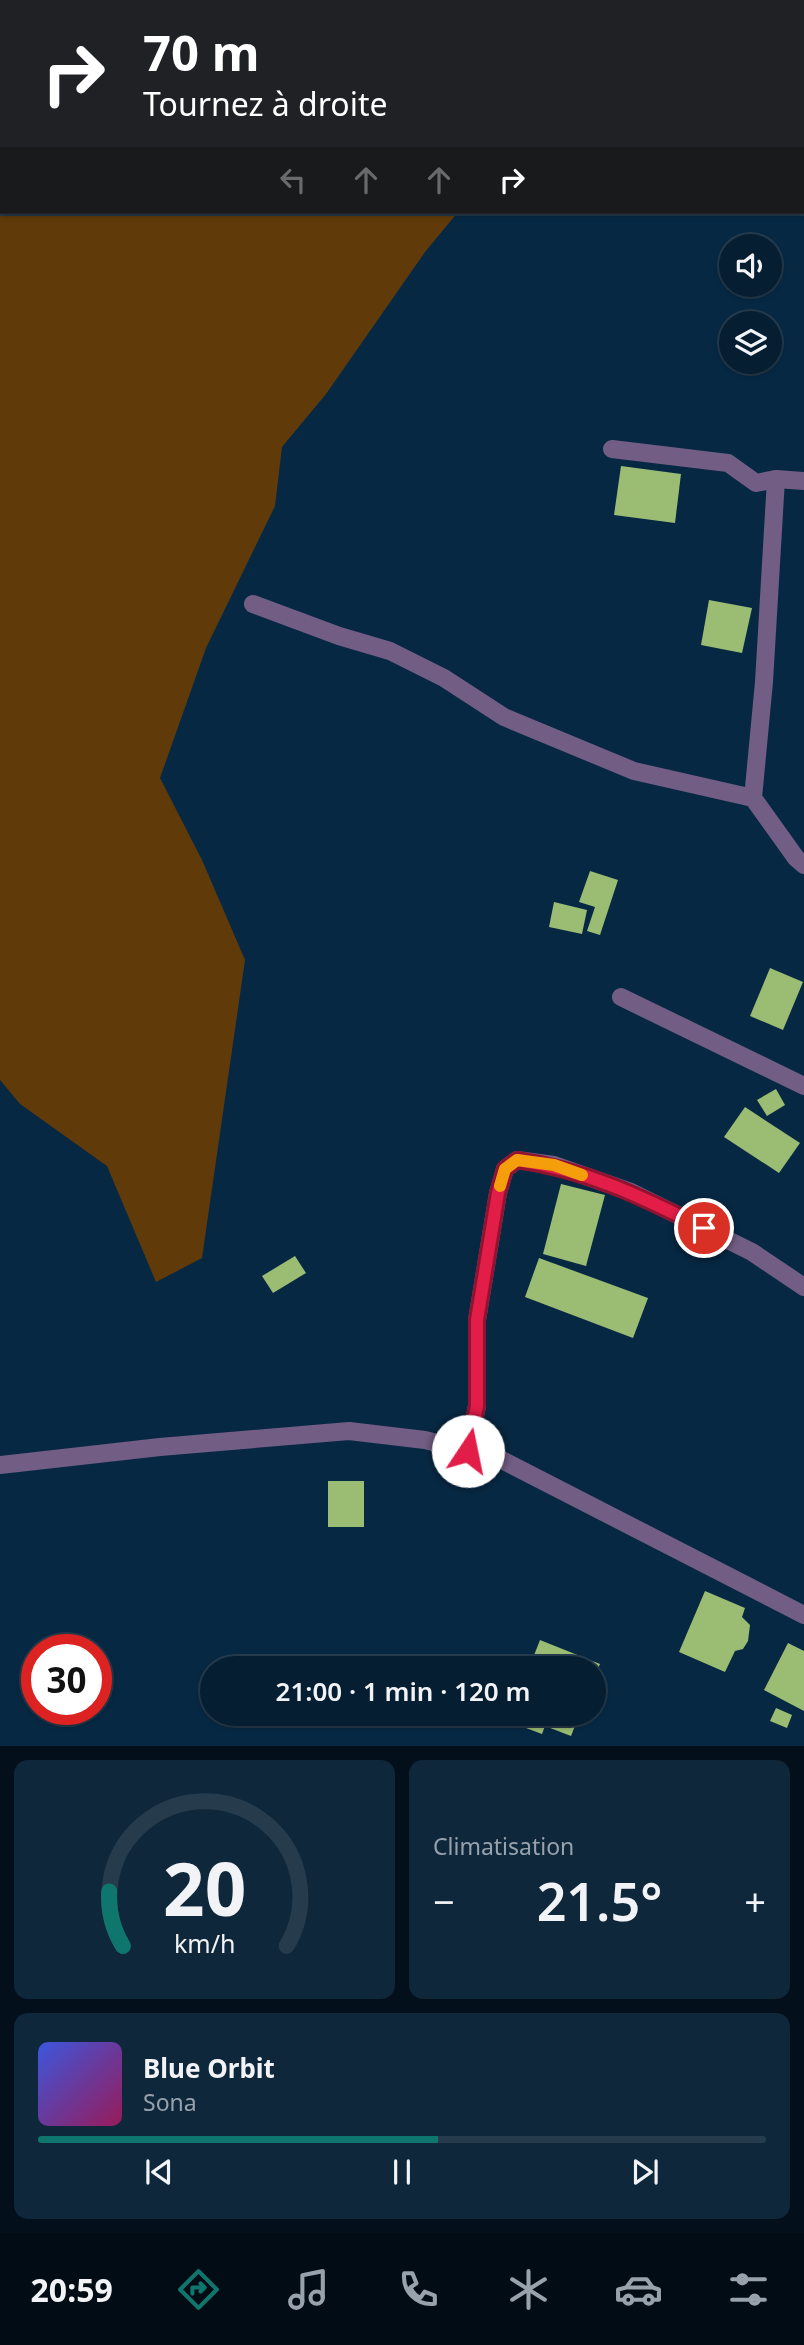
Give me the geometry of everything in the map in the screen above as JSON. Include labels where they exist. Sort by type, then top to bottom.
[{"type":"street","points":[[612,449],[729,463],[756,483],[776,479],[804,481]]},
{"type":"street","points":[[776,479],[764,682],[753,798],[796,858],[804,864]]},
{"type":"street","points":[[253,604],[339,636],[390,651],[444,678],[504,717],[634,771],[753,798]]},
{"type":"street","points":[[621,997],[804,1086]]},
{"type":"street","points":[[468,1451],[477,1406],[477,1320],[498,1193],[505,1169],[517,1160],[554,1165],[631,1192],[752,1252],[804,1287]]},
{"type":"street","points":[[0,1465],[160,1447],[349,1431],[425,1440],[500,1460],[804,1615]]},
{"type":"shaded area","points":[[0,214],[456,214],[425,252],[326,394],[282,447],[275,506],[206,648],[160,778],[202,860],[245,960],[202,1258],[156,1282],[107,1166],[20,1104],[0,1080]]},
{"type":"building","points":[[621,466],[681,474],[675,523],[614,515]]},
{"type":"building","points":[[709,600],[752,608],[742,653],[701,645]]},
{"type":"building","points":[[590,871],[618,880],[600,935],[587,931],[595,907],[579,902]]},
{"type":"building","points":[[554,902],[587,910],[582,934],[549,927]]},
{"type":"building","points":[[770,968],[803,982],[783,1030],[750,1016]]},
{"type":"building","points":[[776,1089],[785,1105],[767,1116],[757,1100]]},
{"type":"building","points":[[745,1107],[800,1143],[779,1173],[724,1137]]},
{"type":"building","points":[[561,1184],[605,1195],[586,1266],[543,1254]]},
{"type":"building","points":[[295,1256],[306,1273],[273,1293],[262,1276]]},
{"type":"building","points":[[539,1258],[648,1298],[633,1338],[525,1297]]},
{"type":"building","points":[[328,1481],[364,1481],[364,1527],[328,1527]]},
{"type":"building","points":[[705,1591],[745,1608],[742,1617],[750,1625],[748,1641],[743,1649],[735,1651],[725,1672],[679,1652]]},
{"type":"building","points":[[540,1640],[580,1656],[534,1656]]},
{"type":"building","points":[[788,1643],[804,1651],[804,1711],[764,1690]]},
{"type":"building","points":[[776,1708],[792,1715],[787,1728],[770,1721]]},
{"type":"building","points":[[520,1726],[545,1726],[542,1734]]},
{"type":"building","points":[[545,1726],[575,1726],[571,1736]]},
{"type":"slow traffic","points":[[500,1186],[505,1169],[517,1160],[554,1165],[582,1175]]},
{"type":"route","points":[[468,1451],[477,1406],[477,1320],[498,1193],[505,1169],[517,1160],[554,1165],[631,1192],[704,1228]]}]
